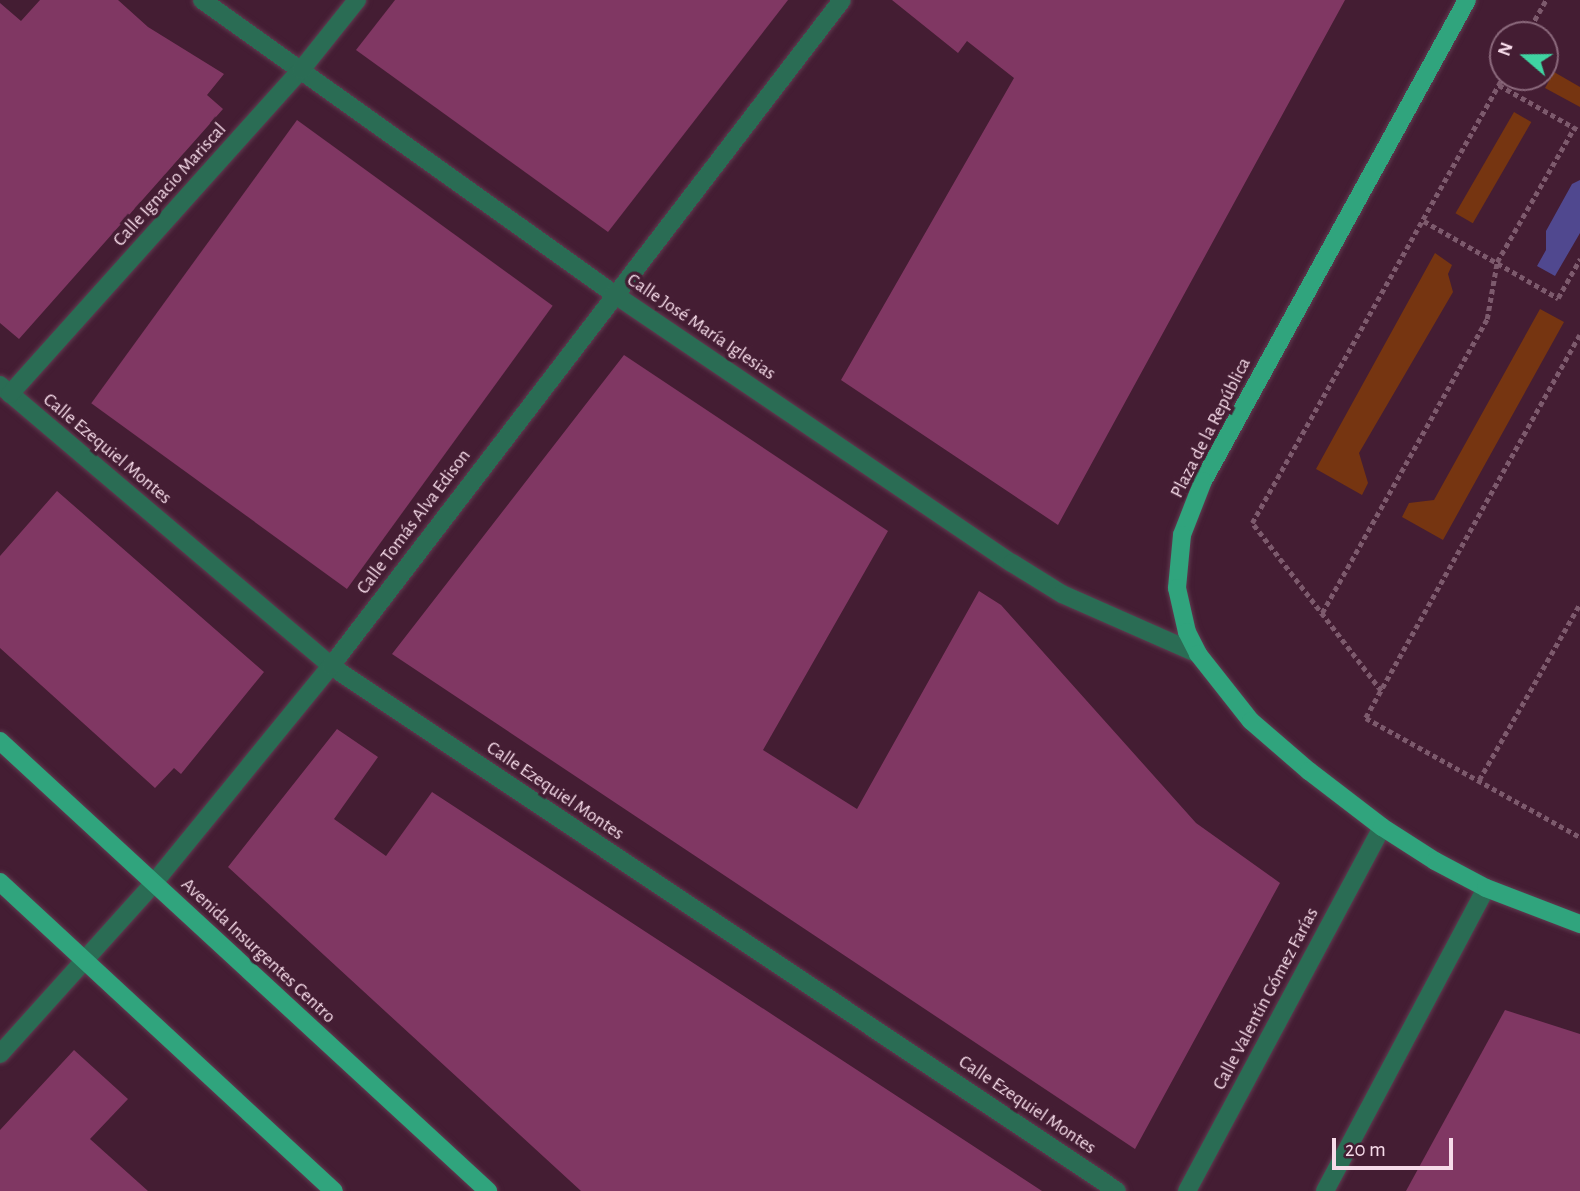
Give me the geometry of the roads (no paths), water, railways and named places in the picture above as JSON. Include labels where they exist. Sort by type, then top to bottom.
[{"type":"main road","name":"Plaza de la República","points":[[1467,0],[1203,481],[1182,535],[1177,588],[1187,632],[1198,654],[1251,721],[1309,771],[1382,827],[1486,888],[1580,924]]},
{"type":"main road","name":"Avenida Insurgentes Centro","points":[[0,741],[488,1191]]},
{"type":"main road","points":[[0,882],[334,1191]]},
{"type":"street","name":"Calle José María Iglesias","points":[[202,0],[614,294],[1062,594],[1198,654]]},
{"type":"street","name":"Calle Ignacio Mariscal","points":[[5,390],[301,70],[357,0]]},
{"type":"street","name":"Calle Tomás Alva Edison","points":[[0,1054],[153,884],[331,666],[842,0]]},
{"type":"street","name":"Calle Ezequiel Montes","points":[[5,390],[331,666],[1117,1191]]},
{"type":"street","name":"Calle Valentín Gómez Farías","points":[[1187,1191],[1382,827]]},
{"type":"street","points":[[1325,1191],[1486,888]]}]
